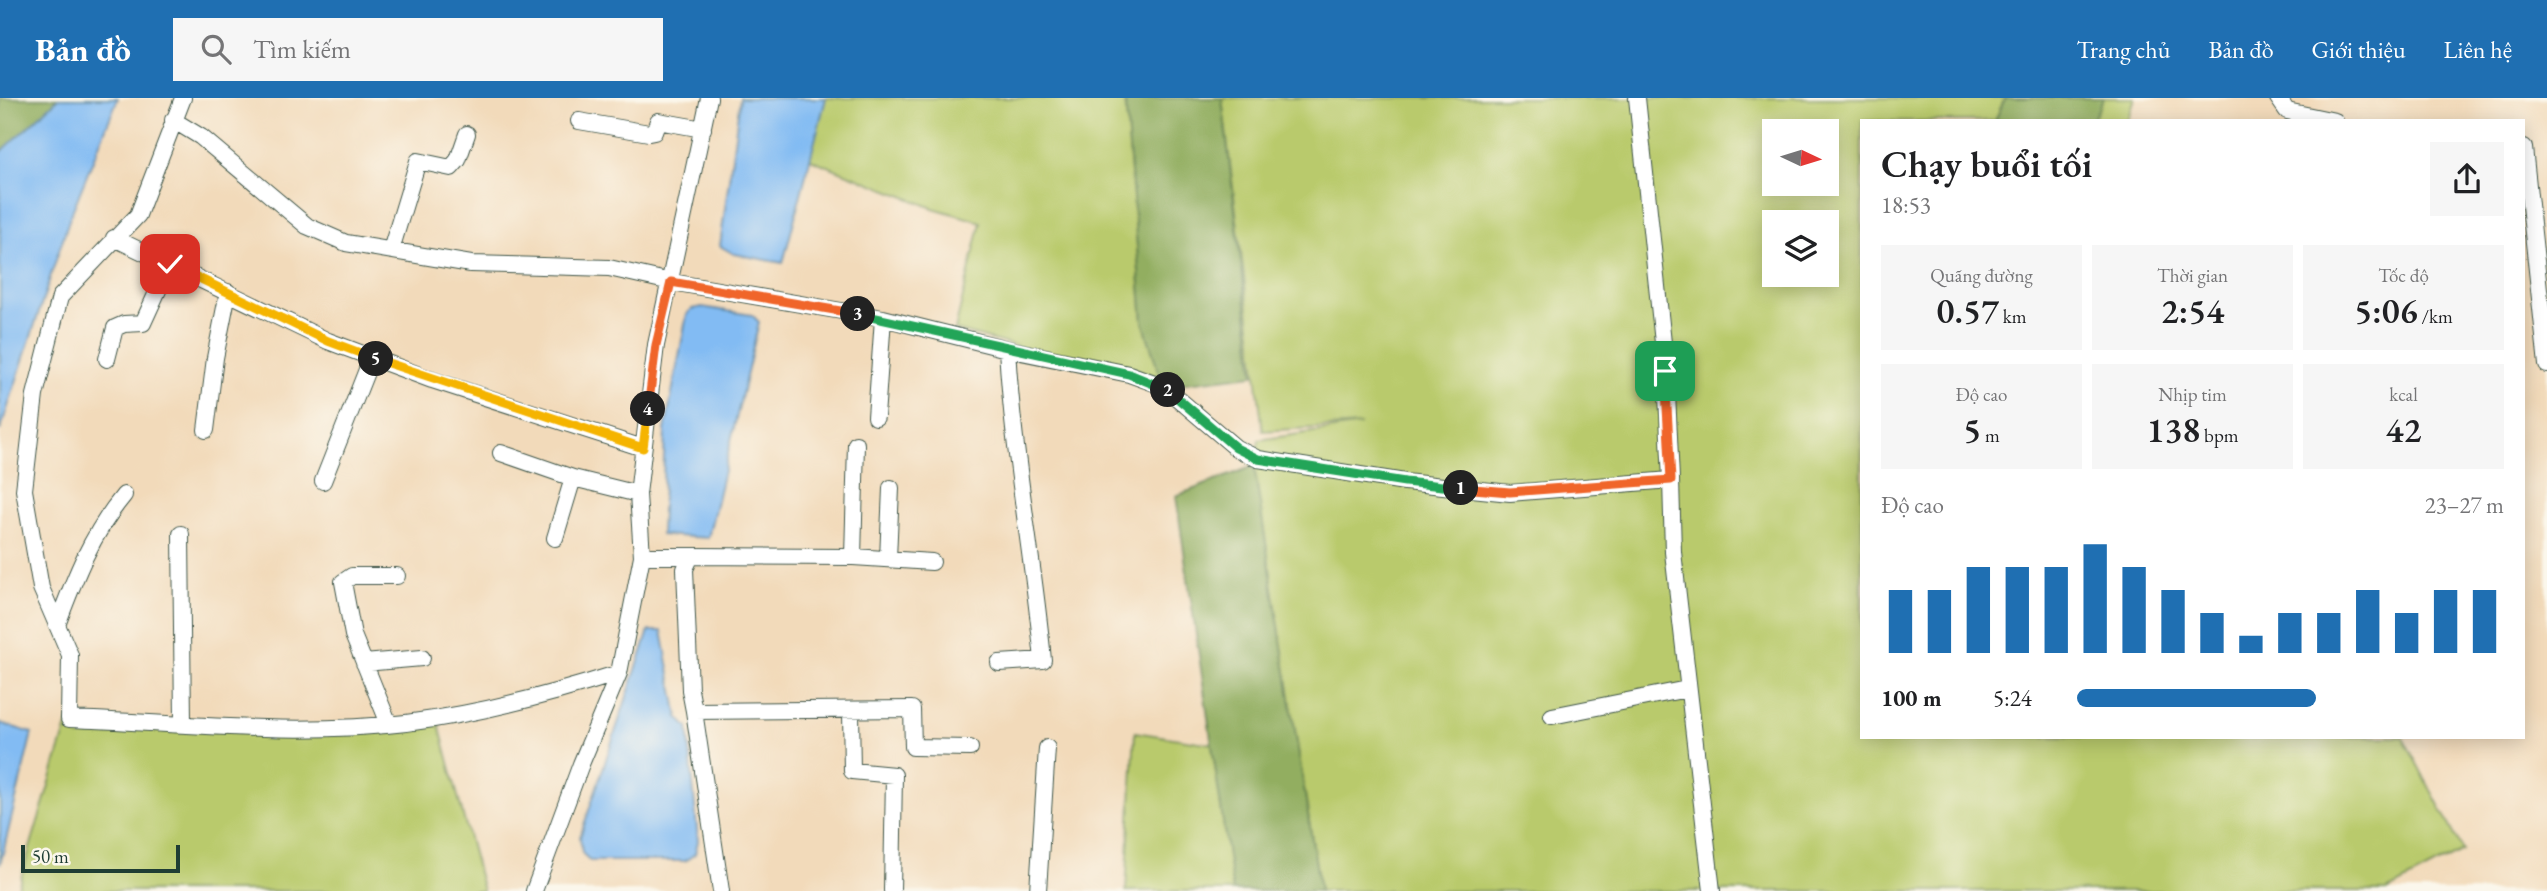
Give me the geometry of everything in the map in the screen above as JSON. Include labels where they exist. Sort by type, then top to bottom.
[{"type":"street","points":[[183,98],[138,215],[60,297],[36,395],[24,490],[41,588],[70,654],[69,719],[313,729],[389,724],[543,697],[619,673]]},
{"type":"street","points":[[534,891],[581,764],[619,673],[642,556],[638,495],[656,345],[709,98]]},
{"type":"street","points":[[1637,98],[1665,371],[1673,552],[1712,891]]},
{"type":"street","points":[[2278,98],[2287,111],[2325,119]]},
{"type":"street","points":[[173,120],[201,136],[307,226],[346,243],[471,264],[609,268],[671,282],[883,318],[1007,349],[1129,374],[1163,386],[1236,448],[1258,459],[1405,482],[1510,492],[1671,480]]},
{"type":"street","points":[[579,121],[649,133],[654,132],[658,121],[703,129]]},
{"type":"street","points":[[391,250],[418,161],[451,168],[458,160],[467,134]]},
{"type":"street","points":[[2525,157],[2547,365]]},
{"type":"street","points":[[114,238],[328,341],[643,448]]},
{"type":"street","points":[[107,359],[115,328],[124,324],[143,323],[170,264]]},
{"type":"street","points":[[206,430],[215,358],[228,292]]},
{"type":"street","points":[[876,417],[883,318]]},
{"type":"street","points":[[999,663],[1043,660],[1036,582],[1011,426],[1007,349]]},
{"type":"street","points":[[323,481],[372,357]]},
{"type":"street","points":[[853,557],[856,444]]},
{"type":"street","points":[[501,453],[573,478],[638,495]]},
{"type":"street","points":[[555,538],[573,478]]},
{"type":"street","points":[[888,559],[891,488]]},
{"type":"street","points":[[57,625],[81,560],[101,523],[124,495]]},
{"type":"street","points":[[181,534],[183,723]]},
{"type":"street","points":[[642,556],[853,557],[932,562]]},
{"type":"street","points":[[691,556],[685,569],[690,690],[721,891]]},
{"type":"street","points":[[389,724],[353,635],[343,582],[352,576],[397,576]]},
{"type":"street","points":[[364,663],[422,658]]},
{"type":"street","points":[[1552,716],[1687,689]]},
{"type":"street","points":[[694,711],[851,712],[912,709],[913,747],[970,748]]},
{"type":"street","points":[[851,712],[852,771],[894,775],[892,891]]},
{"type":"street","points":[[1038,891],[1047,748]]},
{"type":"green space","points":[[0,98],[59,98],[0,153]]},
{"type":"green space","points":[[826,98],[1125,98],[1143,321],[1163,386],[955,330],[981,222],[933,208],[810,159]]},
{"type":"green space","points":[[1125,98],[1222,98],[1254,375],[1163,386],[1143,321]]},
{"type":"green space","points":[[1222,98],[2005,98],[1996,119],[1860,119],[1860,739],[2404,739],[2463,851],[2387,891],[1320,891],[1254,466],[1259,440],[1361,425],[1263,431]]},
{"type":"green space","points":[[2005,98],[2104,98],[2093,119],[1996,119]]},
{"type":"green space","points":[[2104,98],[2135,98],[2128,119],[2093,119]]},
{"type":"green space","points":[[1254,466],[1320,891],[1233,891],[1176,496]]},
{"type":"green space","points":[[437,717],[483,891],[17,891],[69,719],[313,729]]},
{"type":"green space","points":[[1135,732],[1212,744],[1233,891],[1126,891]]},
{"type":"water","points":[[59,98],[118,98],[70,217],[0,431],[0,153]]},
{"type":"water","points":[[740,98],[826,98],[783,263],[734,254],[720,246]]},
{"type":"water","points":[[702,307],[752,315],[759,322],[708,538],[661,535],[665,430],[687,314],[692,309]]},
{"type":"water","points":[[649,631],[662,631],[678,717],[688,728],[698,841],[695,854],[685,861],[590,861],[582,853],[580,837]]},
{"type":"water","points":[[0,723],[32,733],[0,865]]},
{"type":"route","points":[[170,264],[328,341],[432,380],[643,448],[656,345],[671,282],[883,318],[1007,349],[1129,374],[1163,386],[1236,448],[1258,459],[1405,482],[1510,492],[1671,480],[1672,459],[1665,371]]}]
